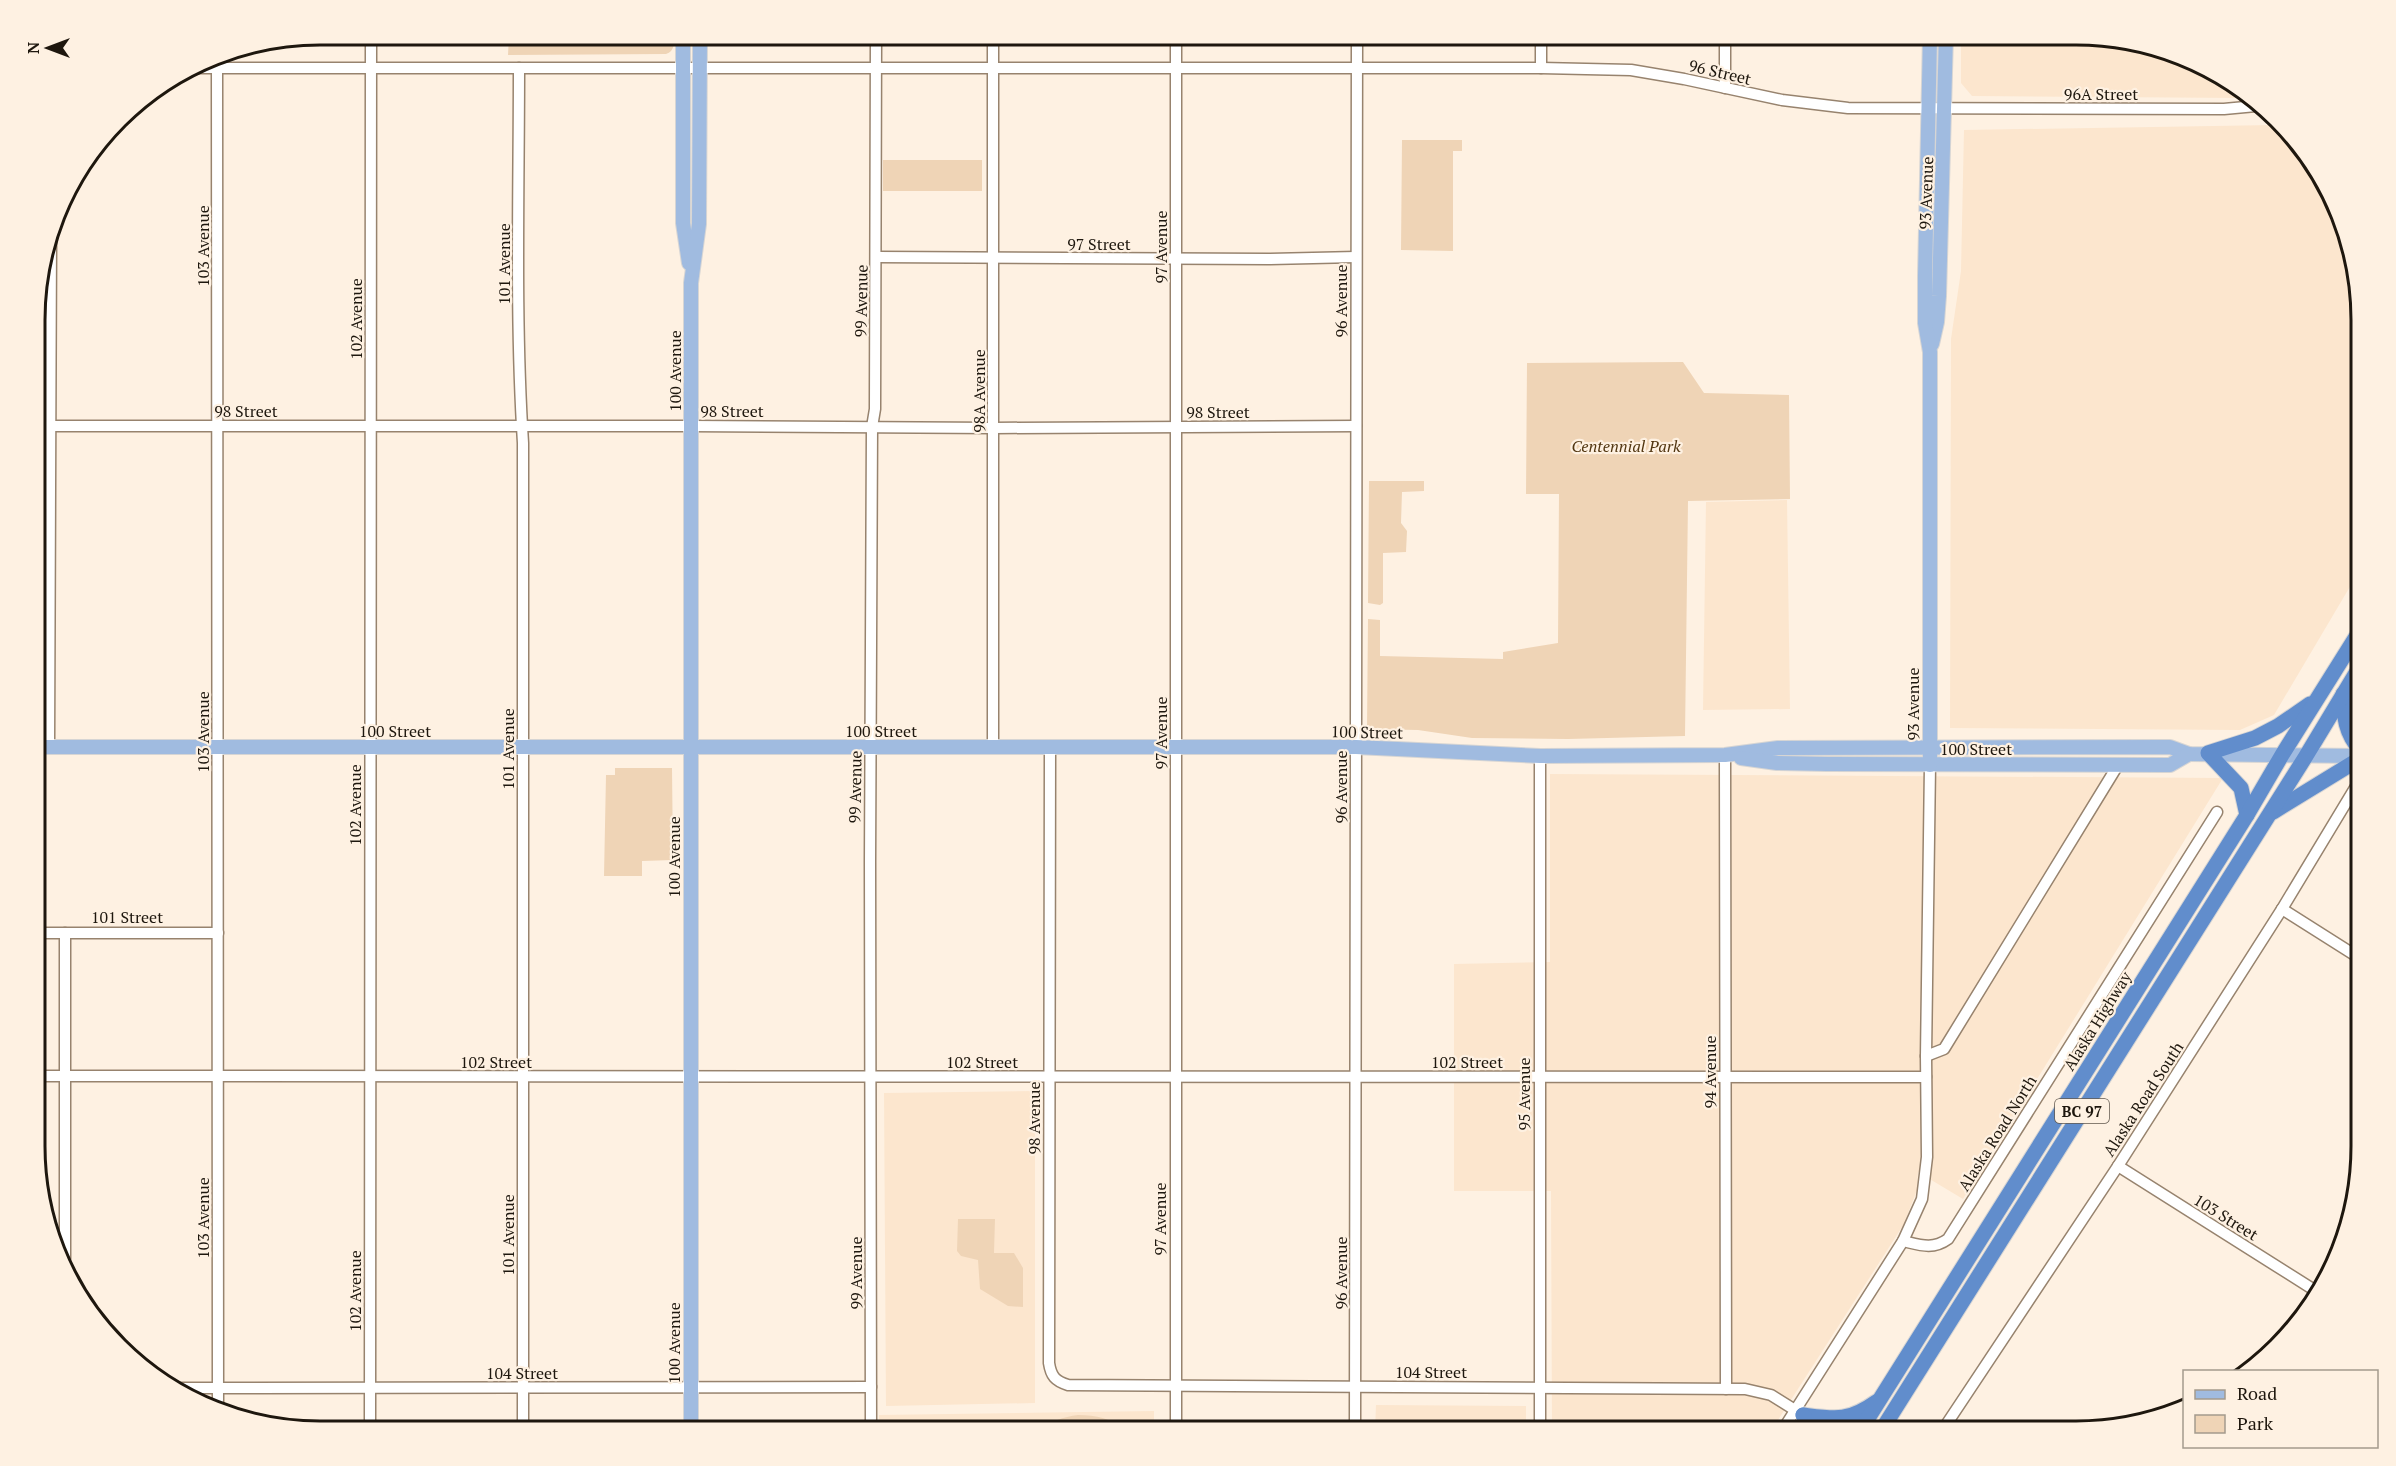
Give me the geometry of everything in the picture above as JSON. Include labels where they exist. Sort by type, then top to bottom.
[{"type":"highway","name":"Alaska Highway","points":[[1868,1421],[2351,644]]},
{"type":"highway","name":"BC 97","points":[[1887,1421],[2351,681]]},
{"type":"highway","points":[[2343,694],[2345,726],[2351,741]]},
{"type":"highway","points":[[2247,815],[2241,788],[2208,753],[2255,738],[2278,726],[2315,700]]},
{"type":"highway","points":[[2268,816],[2351,763]]},
{"type":"highway","points":[[1799,1412],[1834,1419],[1849,1418],[1862,1412],[1882,1397]]},
{"type":"highway","points":[[1893,1421],[1897,1406]]},
{"type":"highway","points":[[1799,1412],[1806,1421]]},
{"type":"highway","points":[[1799,1412],[1810,1421]]},
{"type":"main road","name":"100 Avenue","points":[[683,45],[683,223],[691,283],[691,1421]]},
{"type":"main road","name":"100 Avenue","points":[[691,283],[699,224],[700,45]]},
{"type":"main road","name":"93 Avenue","points":[[1930,45],[1924,276],[1925,323],[1930,352],[1930,765]]},
{"type":"main road","name":"93 Avenue","points":[[1930,352],[1937,322],[1939,296],[1946,45]]},
{"type":"main road","name":"100 Street","points":[[45,747],[1356,747],[1540,756],[1725,755],[1778,748],[2170,747],[2189,754],[2351,757]]},
{"type":"main road","points":[[2028,765],[2053,757],[2073,757],[2087,747]]},
{"type":"main road","name":"100 Street","points":[[1725,755],[1778,763],[2170,765],[2189,754]]},
{"type":"street","name":"102 Avenue","points":[[370,1421],[371,45]]},
{"type":"street","name":"99 Avenue","points":[[871,1421],[872,427],[875,409],[877,257],[876,45]]},
{"type":"street","name":"98A Avenue","points":[[993,45],[995,428],[993,748]]},
{"type":"street","name":"97 Avenue","points":[[1176,45],[1174,1077],[1176,1421]]},
{"type":"street","name":"96 Avenue","points":[[1356,1421],[1358,45]]},
{"type":"street","points":[[1541,45],[1541,68]]},
{"type":"street","points":[[1725,45],[1725,88]]},
{"type":"street","name":"96 Street","points":[[210,68],[1541,68],[1630,70],[1819,106],[1945,109]]},
{"type":"street","name":"103 Avenue","points":[[217,68],[218,1401]]},
{"type":"street","name":"101 Avenue","points":[[519,68],[523,747],[523,1421]]},
{"type":"street","name":"96A Street","points":[[1945,109],[2213,109],[2249,107]]},
{"type":"street","name":"97 Street","points":[[877,257],[1176,259],[1356,257]]},
{"type":"street","points":[[45,667],[51,426],[51,262]]},
{"type":"street","name":"98 Street","points":[[45,426],[995,428],[1356,426]]},
{"type":"street","name":"98 Avenue","points":[[1050,748],[1049,1363],[1050,1373],[1054,1378]]},
{"type":"street","name":"94 Avenue","points":[[1725,755],[1726,1389]]},
{"type":"street","name":"95 Avenue","points":[[1540,756],[1540,1421]]},
{"type":"street","name":"93 Avenue","points":[[1903,1241],[1922,1199],[1926,1180],[1930,765]]},
{"type":"street","points":[[1926,1056],[1944,1049],[2118,765]]},
{"type":"street","name":"Alaska Road South","points":[[1949,1421],[2118,1166],[2282,909],[2351,795]]},
{"type":"street","name":"Alaska Road North","points":[[1903,1241],[1932,1247],[1941,1245],[1948,1239],[2217,812]]},
{"type":"street","points":[[2282,909],[2351,953]]},
{"type":"street","name":"101 Street","points":[[45,933],[218,933]]},
{"type":"street","points":[[65,933],[65,1248]]},
{"type":"street","name":"102 Street","points":[[45,1076],[1926,1077]]},
{"type":"street","name":"103 Street","points":[[2118,1166],[2311,1288]]},
{"type":"street","points":[[1791,1421],[1799,1412],[1903,1241]]},
{"type":"street","name":"104 Street","points":[[1054,1378],[1068,1385],[1726,1389],[1761,1391],[1799,1412]]},
{"type":"street","name":"104 Street","points":[[190,1388],[871,1387]]},
{"type":"shaded area","points":[[1961,45],[2076,45],[2112,47],[2147,54],[2198,73],[2238,98],[1972,96],[1961,83]]},
{"type":"shaded area","points":[[2269,125],[2305,167],[2323,198],[2342,249],[2349,284],[2351,585],[2274,715],[2240,730],[1950,728],[1951,339],[1961,271],[1964,130]]},
{"type":"shaded area","points":[[1787,500],[1790,709],[1703,710],[1706,502]]},
{"type":"shaded area","points":[[1550,774],[2223,778],[1963,1199],[1918,1172],[1917,1190],[1904,1224],[1777,1421],[1552,1421],[1551,1191],[1454,1191],[1454,964],[1550,962]]},
{"type":"shaded area","points":[[1035,1091],[1035,1403],[886,1406],[884,1093]]},
{"type":"shaded area","points":[[1376,1405],[1526,1406],[1526,1421],[1375,1421]]},
{"type":"shaded area","points":[[1154,1411],[1154,1421],[879,1421],[879,1415]]},
{"type":"green space","points":[[508,45],[673,45],[666,54],[508,55]]},
{"type":"green space","points":[[1402,140],[1462,140],[1462,151],[1453,151],[1453,251],[1401,250]]},
{"type":"green space","points":[[883,160],[982,160],[982,191],[883,191]]},
{"type":"green space","name":"Centennial Park","points":[[1683,362],[1704,393],[1789,395],[1790,499],[1688,501],[1685,736],[1568,739],[1472,738],[1418,730],[1367,729],[1368,619],[1380,620],[1380,656],[1503,659],[1503,652],[1558,643],[1559,494],[1526,494],[1527,363]]},
{"type":"green space","points":[[1369,481],[1424,481],[1424,491],[1402,492],[1401,523],[1407,531],[1406,552],[1383,553],[1383,603],[1380,605],[1368,603]]},
{"type":"green space","points":[[615,768],[672,768],[673,860],[642,861],[642,876],[604,876],[606,775],[615,775]]},
{"type":"green space","points":[[958,1219],[995,1219],[994,1253],[1014,1253],[1023,1268],[1023,1307],[1008,1306],[980,1289],[978,1260],[961,1256],[957,1251]]},
{"type":"green space","points":[[1091,1416],[1110,1421],[1055,1421],[1067,1417]]}]
